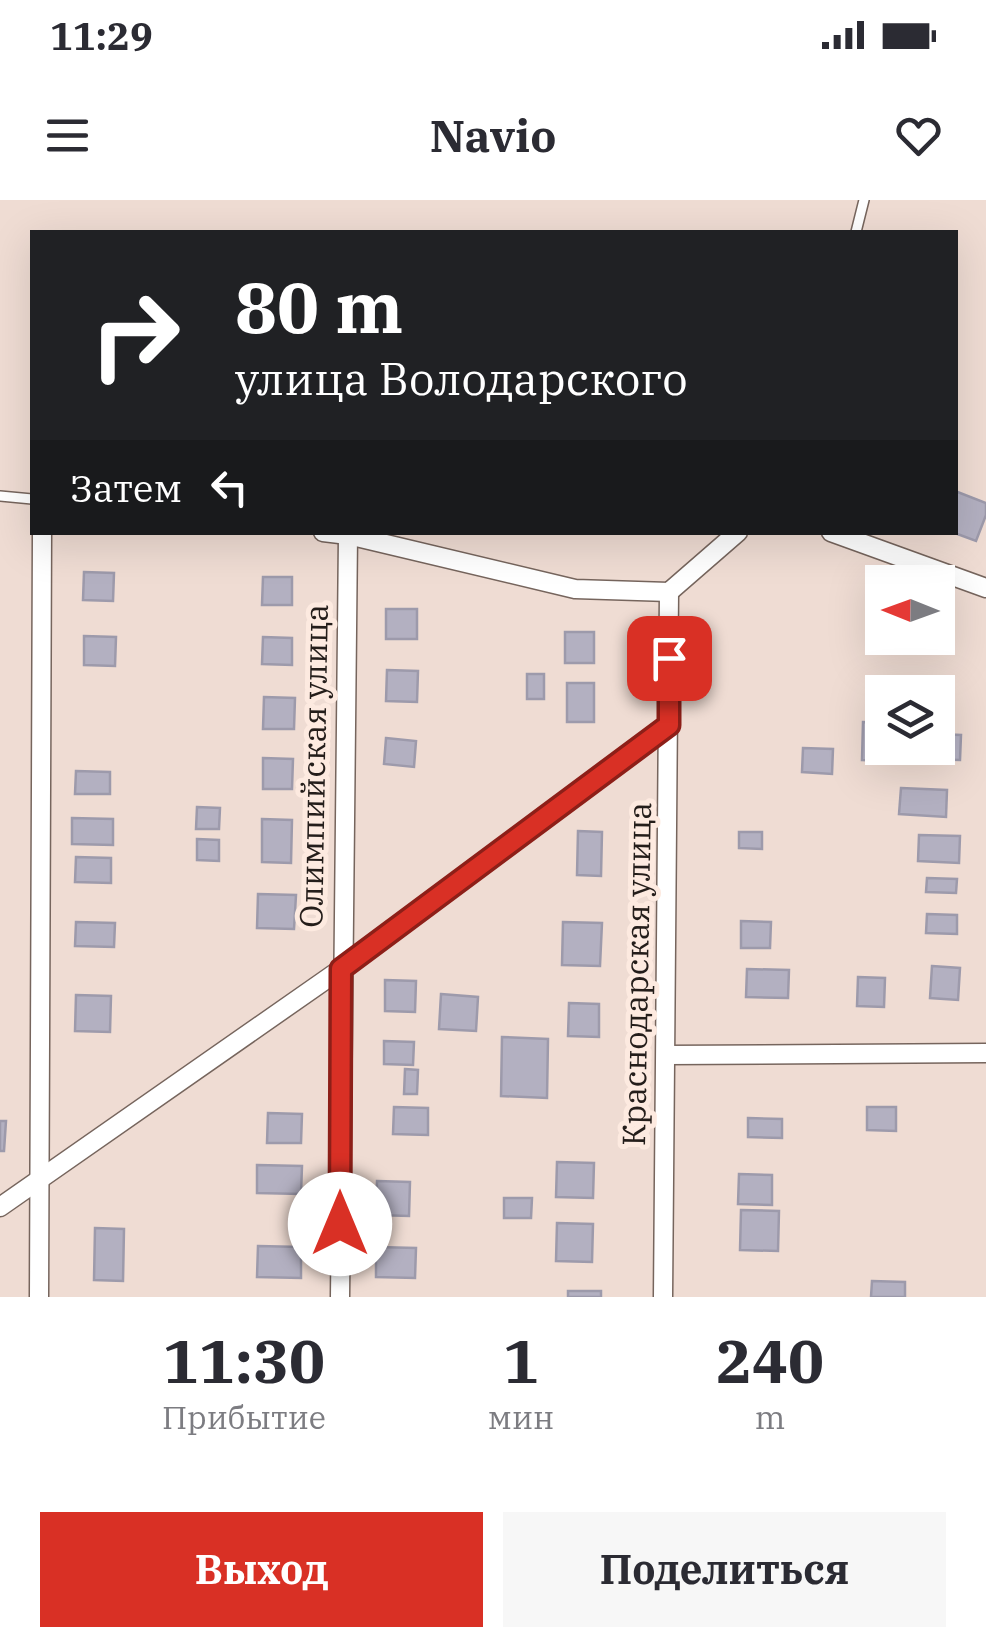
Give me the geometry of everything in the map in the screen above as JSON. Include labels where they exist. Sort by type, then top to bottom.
[{"type":"street","points":[[39,1297],[42,535]]},
{"type":"street","points":[[342,535],[574,589],[669,592],[735,535]]},
{"type":"street","points":[[839,535],[986,588]]},
{"type":"street","name":"Олимпийская улица","points":[[340,1297],[348,536]]},
{"type":"street","name":"Краснодарская улица","points":[[663,1297],[669,592]]},
{"type":"street","points":[[0,1207],[341,969],[669,725]]},
{"type":"street","points":[[666,1055],[986,1054]]},
{"type":"lane","points":[[856,230],[864,200]]},
{"type":"lane","points":[[0,496],[30,498]]},
{"type":"building","points":[[958,492],[986,503],[986,515],[976,541],[958,534]]},
{"type":"building","points":[[84,572],[114,573],[113,601],[83,600]]},
{"type":"building","points":[[263,577],[292,577],[292,605],[262,605]]},
{"type":"building","points":[[386,609],[417,609],[417,639],[386,639]]},
{"type":"building","points":[[565,632],[594,632],[594,663],[565,663]]},
{"type":"building","points":[[84,636],[116,637],[115,666],[84,665]]},
{"type":"building","points":[[263,637],[292,638],[292,665],[262,664]]},
{"type":"building","points":[[387,670],[418,671],[417,702],[386,701]]},
{"type":"building","points":[[527,674],[544,674],[544,699],[527,699]]},
{"type":"building","points":[[567,683],[594,683],[594,722],[567,722]]},
{"type":"building","points":[[264,697],[295,698],[294,729],[263,729]]},
{"type":"building","points":[[863,722],[865,722],[865,760]]},
{"type":"building","points":[[955,735],[961,735],[960,760],[955,760]]},
{"type":"building","points":[[386,738],[416,741],[414,767],[384,764]]},
{"type":"building","points":[[803,748],[833,749],[832,774],[802,772]]},
{"type":"building","points":[[263,758],[293,759],[292,789],[263,789]]},
{"type":"building","points":[[76,771],[110,772],[110,794],[75,794]]},
{"type":"building","points":[[901,788],[947,790],[946,817],[899,814]]},
{"type":"building","points":[[197,807],[220,808],[219,829],[196,829]]},
{"type":"building","points":[[72,818],[113,819],[113,845],[72,844]]},
{"type":"building","points":[[262,819],[292,820],[291,863],[262,862]]},
{"type":"building","points":[[578,831],[602,832],[601,876],[577,875]]},
{"type":"building","points":[[739,832],[762,832],[762,849],[739,848]]},
{"type":"building","points":[[919,835],[960,836],[959,863],[918,861]]},
{"type":"building","points":[[197,839],[219,840],[219,861],[197,860]]},
{"type":"building","points":[[76,857],[111,858],[111,883],[75,882]]},
{"type":"building","points":[[927,878],[957,879],[956,893],[926,892]]},
{"type":"building","points":[[258,894],[296,895],[294,929],[257,928]]},
{"type":"building","points":[[927,914],[957,915],[957,934],[926,933]]},
{"type":"building","points":[[741,921],[771,922],[770,948],[741,948]]},
{"type":"building","points":[[76,922],[115,923],[114,947],[75,946]]},
{"type":"building","points":[[563,922],[602,923],[600,966],[562,965]]},
{"type":"building","points":[[932,966],[960,968],[958,1000],[930,998]]},
{"type":"building","points":[[747,969],[789,970],[788,998],[746,997]]},
{"type":"building","points":[[858,977],[885,978],[884,1007],[857,1006]]},
{"type":"building","points":[[385,980],[416,981],[415,1012],[385,1011]]},
{"type":"building","points":[[441,994],[478,997],[476,1031],[439,1029]]},
{"type":"building","points":[[76,995],[111,996],[110,1032],[75,1031]]},
{"type":"building","points":[[569,1003],[599,1004],[599,1037],[568,1036]]},
{"type":"building","points":[[502,1037],[548,1039],[547,1098],[501,1096]]},
{"type":"building","points":[[384,1041],[414,1042],[413,1065],[384,1064]]},
{"type":"building","points":[[405,1069],[418,1070],[417,1094],[404,1094]]},
{"type":"building","points":[[394,1107],[428,1108],[428,1135],[393,1134]]},
{"type":"building","points":[[867,1107],[896,1107],[896,1131],[867,1130]]},
{"type":"building","points":[[268,1113],[302,1114],[301,1143],[267,1143]]},
{"type":"building","points":[[748,1118],[782,1119],[782,1138],[748,1137]]},
{"type":"building","points":[[0,1121],[6,1121],[4,1151],[0,1151]]},
{"type":"building","points":[[557,1162],[594,1163],[593,1198],[556,1197]]},
{"type":"building","points":[[257,1165],[302,1166],[301,1194],[257,1193]]},
{"type":"building","points":[[739,1174],[772,1175],[772,1205],[738,1204]]},
{"type":"building","points":[[377,1181],[410,1182],[409,1216],[376,1215]]},
{"type":"building","points":[[504,1198],[532,1198],[531,1218],[504,1218]]},
{"type":"building","points":[[741,1210],[779,1211],[778,1251],[740,1250]]},
{"type":"building","points":[[557,1223],[593,1224],[592,1262],[556,1261]]},
{"type":"building","points":[[95,1228],[124,1229],[123,1281],[94,1280]]},
{"type":"building","points":[[258,1246],[301,1247],[301,1278],[257,1277]]},
{"type":"building","points":[[376,1247],[416,1248],[415,1278],[376,1277]]},
{"type":"building","points":[[872,1281],[905,1282],[905,1297],[871,1297]]},
{"type":"building","points":[[568,1291],[601,1291],[601,1297],[568,1297]]},
{"type":"route","points":[[340,1224],[341,969],[669,725],[669,658]]}]
